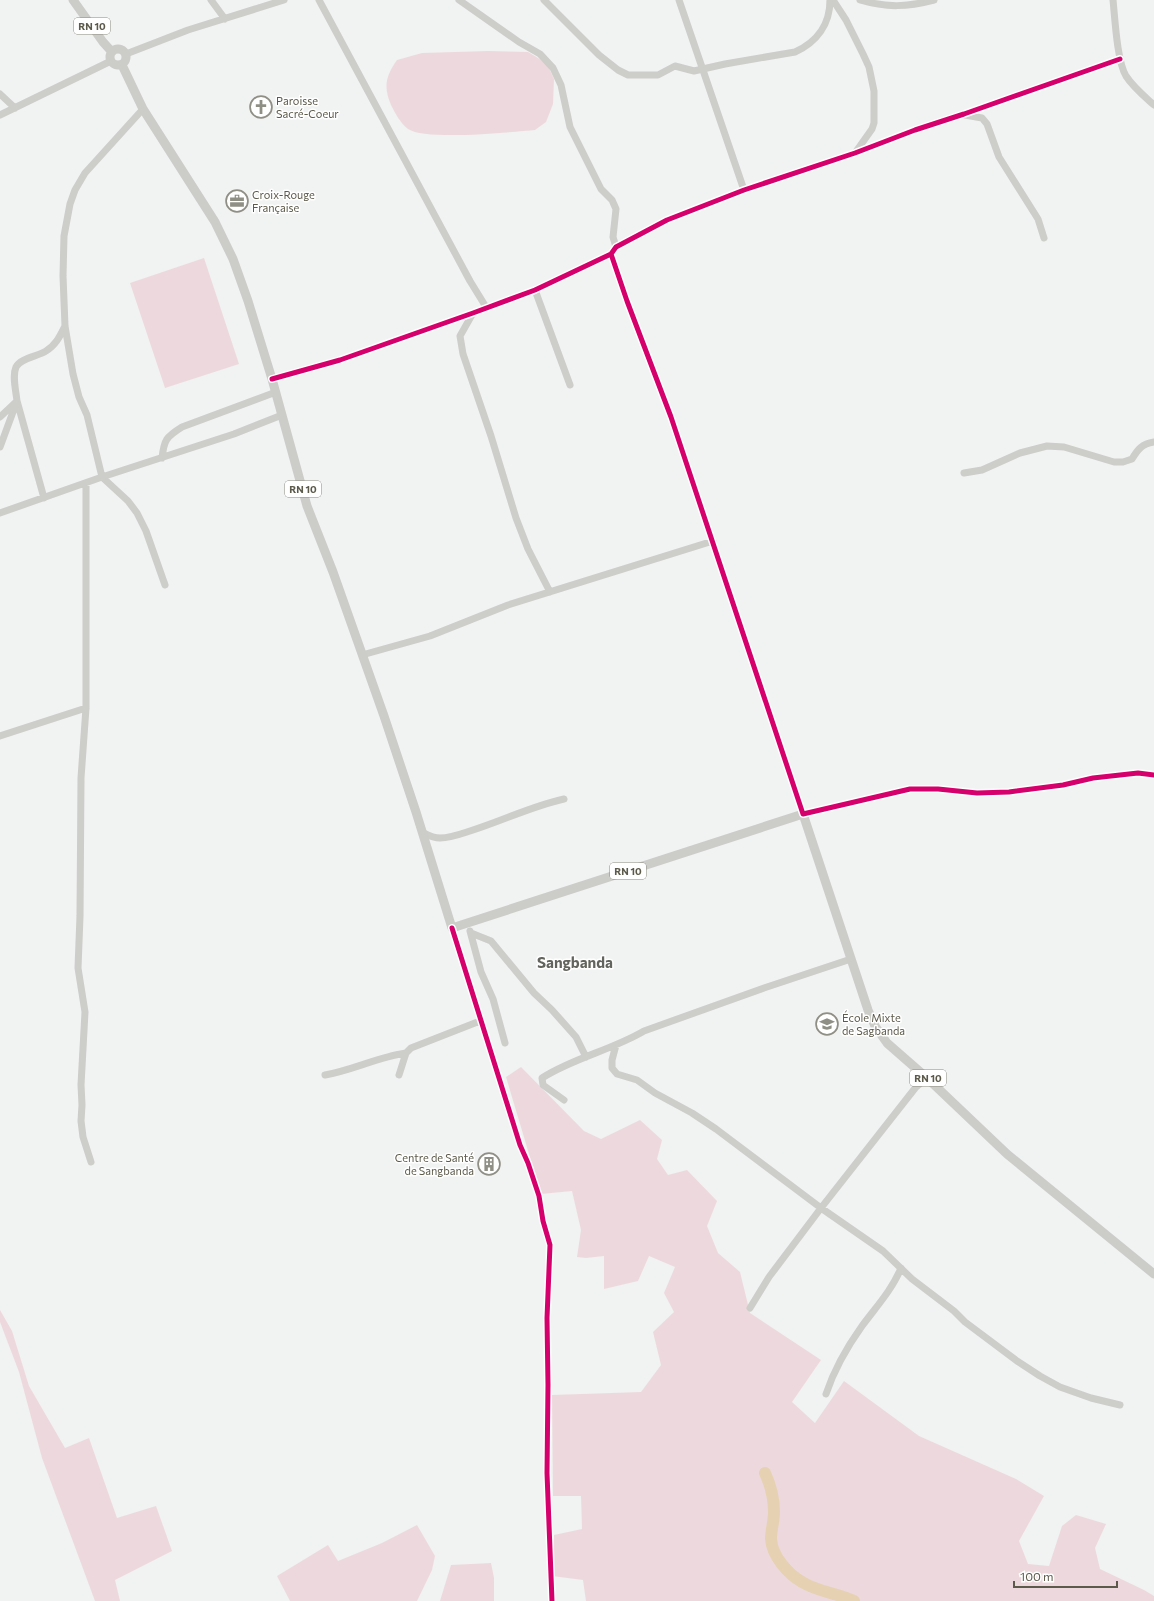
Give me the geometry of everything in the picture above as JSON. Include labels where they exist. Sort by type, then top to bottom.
[{"type":"main road","name":"RN 10","points":[[73,0],[103,42],[111,56],[115,50],[121,49],[126,54]]},
{"type":"main road","points":[[111,56],[115,66],[122,65],[126,60],[126,54]]},
{"type":"main road","name":"RN 10","points":[[122,65],[143,109],[215,222],[233,259],[276,392],[307,506],[362,655],[422,832],[452,928],[803,814],[868,1010],[875,1026],[887,1043],[927,1078],[1008,1154],[1154,1274]]},
{"type":"street","points":[[212,0],[225,19]]},
{"type":"street","points":[[126,54],[188,30],[284,0]]},
{"type":"street","points":[[319,0],[470,281],[486,307]]},
{"type":"street","points":[[459,0],[519,42],[540,54],[553,68],[561,85],[570,127],[601,189],[612,200],[616,209],[613,238],[616,247]]},
{"type":"street","points":[[544,0],[599,55],[618,70],[628,75],[658,75],[675,66],[694,71],[725,64],[784,55],[806,48],[816,38],[822,29],[828,17],[830,0]]},
{"type":"street","points":[[679,0],[744,190]]},
{"type":"street","points":[[833,0],[846,20],[869,67],[874,90],[874,123],[872,129],[855,153]]},
{"type":"street","points":[[860,0],[894,7],[919,4],[934,0]]},
{"type":"street","points":[[1113,0],[1120,59],[1125,75],[1141,94],[1154,105]]},
{"type":"street","points":[[0,116],[111,56]]},
{"type":"street","points":[[272,379],[340,360],[535,290],[611,254],[616,247],[667,220],[744,190],[855,153],[916,130],[1120,59]]},
{"type":"street","points":[[0,94],[15,108]]},
{"type":"street","points":[[143,109],[85,173],[75,190],[70,204],[64,236],[62,276],[65,326],[73,374],[79,397],[87,415],[102,477],[128,501],[137,513],[146,531],[165,585]]},
{"type":"street","points":[[964,114],[982,118],[987,124],[999,157],[1038,219],[1044,238]]},
{"type":"street","points":[[611,254],[627,301],[671,417],[803,814],[910,789],[938,789],[977,793],[1009,792],[1050,787],[1093,778],[1138,773],[1154,775]]},
{"type":"street","points":[[535,290],[570,385]]},
{"type":"street","points":[[473,313],[460,336],[463,354],[491,436],[516,518],[528,549],[550,592]]},
{"type":"street","points":[[44,498],[17,401],[14,374],[19,363],[46,352],[57,343],[65,326]]},
{"type":"street","points":[[162,458],[163,445],[168,436],[182,427],[276,392]]},
{"type":"street","points":[[0,417],[17,401]]},
{"type":"street","points":[[0,447],[17,401]]},
{"type":"street","points":[[0,513],[102,477],[234,434],[282,415]]},
{"type":"street","points":[[964,473],[982,470],[1020,453],[1047,446],[1064,447],[1114,462],[1123,462],[1132,459],[1143,445],[1154,442]]},
{"type":"street","points":[[86,483],[86,708],[81,778],[78,968],[85,1012],[81,1072],[81,1121],[83,1137],[91,1162]]},
{"type":"street","points":[[362,655],[430,636],[508,605],[713,541]]},
{"type":"street","points":[[0,736],[86,708]]},
{"type":"street","points":[[422,832],[432,837],[441,838],[452,836],[491,825],[545,803],[564,799]]},
{"type":"street","points":[[468,923],[481,972],[493,999],[505,1043]]},
{"type":"street","points":[[452,928],[520,1145],[528,1163],[539,1196],[543,1221],[550,1245],[547,1318],[547,1473],[552,1601]]},
{"type":"street","points":[[471,933],[491,942],[534,993],[552,1010],[576,1037],[586,1057]]},
{"type":"street","points":[[564,1100],[543,1085],[542,1078],[667,1022],[764,988],[851,960]]},
{"type":"street","points":[[325,1075],[378,1059],[406,1053],[416,1046],[480,1021]]},
{"type":"street","points":[[616,1045],[612,1060],[612,1068],[617,1074],[637,1080],[655,1093],[692,1113],[716,1129],[821,1208],[883,1251],[912,1279],[954,1311],[965,1322],[1040,1376],[1078,1393],[1120,1405]]},
{"type":"street","points":[[399,1075],[406,1053]]},
{"type":"street","points":[[750,1308],[769,1276],[821,1208],[916,1087],[927,1078]]},
{"type":"street","points":[[826,1394],[836,1369],[861,1328],[896,1280],[901,1268]]},
{"type":"shaded area","points":[[488,51],[528,52],[548,66],[554,79],[553,104],[546,122],[535,130],[469,135],[418,133],[408,129],[396,115],[391,105],[386,87],[390,71],[397,60],[422,53]]},
{"type":"shaded area","points":[[204,258],[239,364],[165,388],[130,283]]},
{"type":"shaded area","points":[[521,1067],[584,1131],[601,1139],[640,1120],[662,1140],[657,1159],[668,1175],[687,1170],[717,1201],[707,1226],[718,1253],[740,1272],[750,1313],[821,1360],[792,1402],[815,1423],[844,1381],[919,1436],[1016,1479],[1044,1496],[1019,1541],[1028,1564],[1049,1566],[1062,1526],[1076,1515],[1106,1524],[1095,1548],[1100,1569],[1144,1590],[1154,1596],[1154,1601],[586,1601],[583,1580],[552,1576],[554,1535],[582,1529],[581,1496],[553,1496],[552,1395],[641,1392],[661,1365],[653,1332],[674,1312],[664,1293],[675,1267],[649,1256],[638,1281],[604,1289],[604,1256],[586,1258],[577,1257],[581,1230],[572,1191],[541,1194],[506,1077]]},
{"type":"shaded area","points":[[0,1310],[12,1331],[29,1386],[65,1448],[89,1438],[117,1518],[156,1506],[172,1551],[115,1580],[120,1601],[95,1601],[42,1458],[19,1372],[0,1322]]},
{"type":"shaded area","points":[[417,1525],[435,1556],[432,1570],[417,1601],[290,1601],[277,1576],[328,1545],[338,1561],[382,1543]]},
{"type":"shaded area","points":[[491,1563],[494,1578],[494,1601],[440,1601],[451,1565]]},
{"type":"waterway","points":[[765,1473],[773,1502],[774,1515],[771,1532],[772,1545],[774,1552],[782,1564],[797,1579],[808,1585],[854,1601]]},
{"type":"cycle path","points":[[272,379],[340,360],[535,290],[611,254],[616,247],[667,220],[744,190],[855,153],[915,130],[1120,59]]},
{"type":"cycle path","points":[[611,254],[627,301],[671,417],[803,814],[910,789],[938,789],[977,793],[1009,792],[1063,785],[1093,778],[1138,773],[1154,775]]},
{"type":"cycle path","points":[[452,928],[520,1145],[528,1163],[539,1196],[543,1221],[550,1245],[547,1318],[547,1473],[552,1601]]},
{"type":"place","name":"Paroisse Sacré-Coeur","points":[[261,107]]},
{"type":"place","name":"Croix-Rouge Française","points":[[237,201]]},
{"type":"place","name":"École Mixte de Sagbanda","points":[[827,1024]]},
{"type":"place","name":"Centre de Santé de Sangbanda","points":[[489,1164]]},
{"type":"district","name":"Sangbanda","points":[[575,963]]}]
